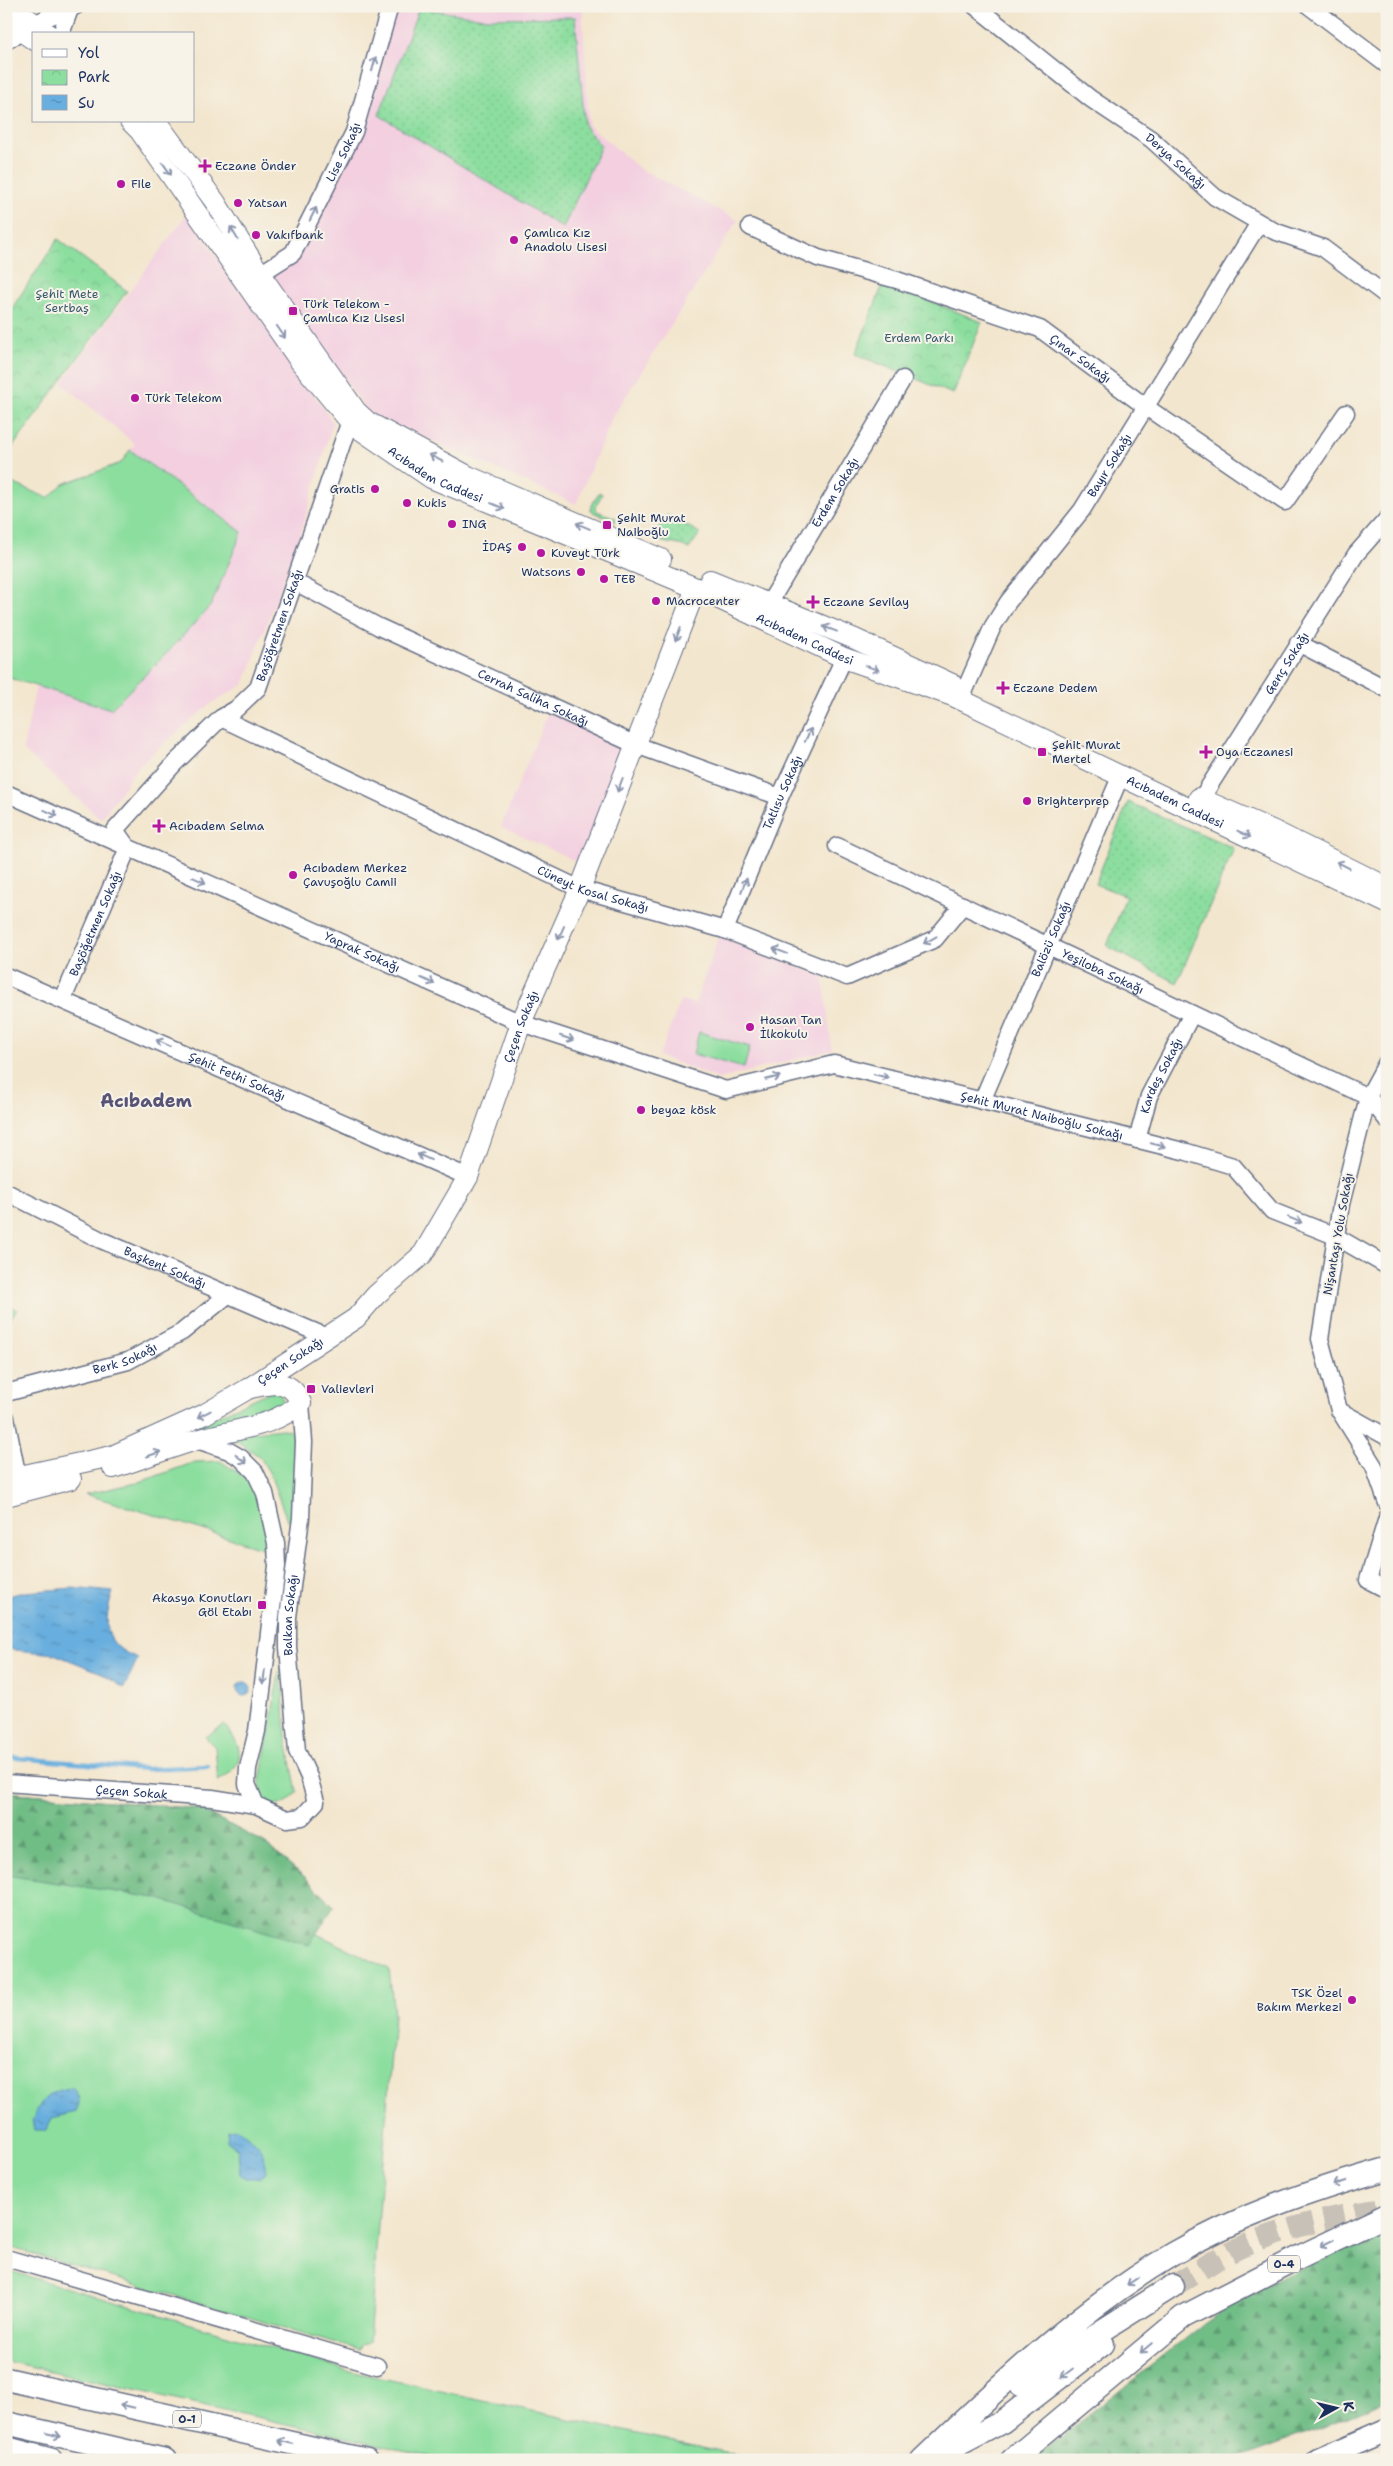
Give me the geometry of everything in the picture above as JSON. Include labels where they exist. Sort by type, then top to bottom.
[{"type":"highway","points":[[1060,2347],[1110,2297],[1173,2254],[1295,2196],[1387,2169]]},
{"type":"highway","name":"O-4","points":[[1012,2460],[1183,2317],[1295,2259],[1387,2215]]},
{"type":"highway","points":[[924,2460],[992,2393],[1060,2347],[1173,2286],[1081,2362],[1002,2422],[930,2460]]},
{"type":"highway","name":"O-1","points":[[6,2379],[367,2460]]},
{"type":"highway","points":[[6,2424],[165,2460]]},
{"type":"highway","points":[[1318,2460],[1387,2430]]},
{"type":"highway","points":[[6,2448],[52,2460]]},
{"type":"main road","points":[[11,6],[23,33]]},
{"type":"main road","name":"Acıbadem Caddesi","points":[[131,122],[146,138],[300,360],[352,416],[431,478],[696,588],[844,658],[959,693],[1195,803],[1387,903]]},
{"type":"main road","name":"Acıbadem Caddesi","points":[[157,122],[216,203],[352,416],[368,422],[468,476],[768,605],[855,639],[1121,775],[1274,831],[1387,887]]},
{"type":"main road","name":"Çeçen Sokağı","points":[[12,1479],[112,1456],[205,1414],[246,1390],[356,1318],[376,1295],[423,1254],[468,1176],[521,1022],[580,888],[696,588]]},
{"type":"main road","points":[[6,1496],[111,1469],[197,1440],[273,1421],[290,1414],[301,1403],[297,1355]]},
{"type":"main road","name":"Çeçen Sokağı","points":[[246,1390],[265,1385],[284,1384],[295,1390],[301,1403]]},
{"type":"street","name":"Lise Sokağı","points":[[260,274],[293,253],[354,132],[390,6]]},
{"type":"street","name":"Derya Sokağı","points":[[975,6],[1091,99],[1151,139],[1215,197],[1274,231],[1323,248],[1387,296]]},
{"type":"street","points":[[1309,6],[1387,65]]},
{"type":"street","points":[[23,33],[73,8]]},
{"type":"street","points":[[62,32],[73,8]]},
{"type":"street","name":"Bayır Sokağı","points":[[959,693],[993,626],[1008,602],[1082,510],[1259,223]]},
{"type":"street","name":"Çınar Sokağı","points":[[750,227],[818,258],[905,282],[1040,329],[1146,407],[1285,502],[1346,413]]},
{"type":"street","name":"Erdem Sokağı","points":[[768,605],[903,380]]},
{"type":"street","name":"Başöğretmen Sokağı","points":[[128,848],[115,830],[175,763],[222,718],[236,709],[258,688],[352,416]]},
{"type":"street","name":"Genç Sokağı","points":[[1195,803],[1356,554],[1387,519]]},
{"type":"street","name":"Cerrah Saliha Sokağı","points":[[295,582],[379,627],[636,744],[780,797]]},
{"type":"street","points":[[1298,643],[1387,689]]},
{"type":"street","name":"Tatlısu Sokağı","points":[[725,930],[780,797],[844,658]]},
{"type":"street","name":"Cüneyt Kosal Sokağı","points":[[222,718],[580,888],[725,930],[846,977],[935,939],[963,906]]},
{"type":"street","name":"Balözü Sokağı","points":[[982,1102],[1121,775]]},
{"type":"street","name":"Yaprak Sokağı","points":[[6,793],[521,1022],[726,1090]]},
{"type":"street","name":"Yeşiloba Sokağı","points":[[837,846],[1368,1097]]},
{"type":"street","name":"Başöğetmen Sokağı","points":[[63,999],[128,848]]},
{"type":"street","name":"Şehit Fethi Sokağı","points":[[6,976],[63,999],[468,1176]]},
{"type":"street","name":"Kardeş Sokağı","points":[[1137,1140],[1149,1096],[1192,1014]]},
{"type":"street","name":"Nişantaşı Yolu Sokağı","points":[[1387,1062],[1368,1097],[1341,1204],[1320,1339],[1338,1410],[1374,1466],[1387,1502]]},
{"type":"street","name":"Şehit Murat Naiboğlu Sokağı","points":[[726,1090],[834,1064],[1137,1140],[1233,1166],[1272,1211],[1335,1236],[1387,1266]]},
{"type":"street","points":[[1368,1097],[1387,1120]]},
{"type":"street","name":"Başkent Sokağı","points":[[6,1192],[100,1240],[327,1337]]},
{"type":"street","name":"Berk Sokağı","points":[[6,1393],[128,1360],[182,1332],[229,1294]]},
{"type":"street","name":"Balkan Sokağı","points":[[301,1403],[304,1442],[301,1518],[288,1617],[288,1648],[297,1751],[309,1777],[316,1802],[302,1817]]},
{"type":"street","points":[[1338,1410],[1387,1436]]},
{"type":"street","points":[[6,1418],[12,1479]]},
{"type":"street","name":"Balkan Sokağı","points":[[197,1440],[229,1451],[241,1458],[255,1472],[265,1493],[276,1543],[277,1566],[263,1683],[257,1731],[248,1768],[247,1784],[256,1805]]},
{"type":"street","points":[[1387,1518],[1368,1580],[1387,1590]]},
{"type":"street","name":"Çeçen Sokak","points":[[6,1783],[212,1798],[256,1805],[287,1819],[302,1817]]},
{"type":"street","points":[[6,2258],[377,2366]]},
{"type":"shaded area","name":"Çamlıca Kız Anadolu Lisesi","points":[[389,6],[582,6],[589,125],[640,169],[738,220],[612,418],[576,504],[369,413],[269,278],[292,261],[353,130]]},
{"type":"shaded area","points":[[187,214],[333,422],[300,536],[244,684],[209,705],[139,765],[101,819],[23,750],[36,686],[6,677],[6,490],[12,483],[48,498],[63,484],[121,463],[135,444],[62,383]]},
{"type":"shaded area","points":[[548,712],[630,748],[578,862],[501,827]]},
{"type":"shaded area","name":"Hasan Tan İlkokulu","points":[[719,936],[823,976],[832,1050],[719,1079],[659,1056],[681,1000],[695,1004]]},
{"type":"green space","points":[[419,8],[484,18],[575,17],[585,127],[601,146],[563,228],[379,115]]},
{"type":"green space","name":"Şehit Mete Sertbaş","points":[[58,239],[127,291],[6,456],[6,317]]},
{"type":"green space","name":"Erdem Parkı","points":[[884,282],[982,322],[953,394],[855,354]]},
{"type":"green space","points":[[130,450],[242,532],[211,605],[171,649],[111,709],[6,677],[6,490],[12,483],[48,498],[63,484],[121,463]]},
{"type":"green space","points":[[599,492],[602,494],[595,508],[597,511],[616,518],[615,522],[590,509]]},
{"type":"green space","points":[[667,515],[700,533],[689,549],[653,538]]},
{"type":"green space","points":[[1128,802],[1234,848],[1177,983],[1107,946],[1126,896],[1095,884]]},
{"type":"green space","points":[[699,1032],[750,1047],[744,1068],[693,1054]]},
{"type":"green space","points":[[6,1304],[17,1310],[6,1323]]},
{"type":"green space","points":[[269,1392],[280,1393],[287,1409],[144,1450]]},
{"type":"green space","points":[[283,1429],[300,1434],[296,1514],[293,1519],[287,1520],[270,1474],[260,1457],[234,1439],[253,1432]]},
{"type":"green space","points":[[220,1461],[251,1481],[272,1551],[85,1494],[137,1483],[195,1462]]},
{"type":"green space","points":[[281,1663],[286,1735],[297,1792],[284,1803],[272,1805],[264,1797],[260,1781]]},
{"type":"green space","points":[[224,1725],[236,1741],[239,1756],[234,1768],[218,1781],[215,1747],[205,1737]]},
{"type":"green space","points":[[6,1792],[200,1809],[264,1843],[307,1879],[334,1906],[315,1933],[389,1969],[394,2015],[369,2343],[361,2345],[360,2350],[6,2246]]},
{"type":"green space","points":[[6,1792],[200,1809],[264,1843],[307,1879],[334,1906],[309,1945],[156,1898],[6,1875]]},
{"type":"green space","points":[[1387,2231],[1387,2399],[1337,2422],[1232,2460],[1033,2460],[1203,2324],[1243,2297],[1335,2251],[1337,2254]]},
{"type":"green space","points":[[6,2270],[354,2372],[757,2460],[447,2460],[6,2361]]},
{"type":"water","points":[[72,1588],[113,1592],[107,1623],[112,1640],[126,1653],[138,1658],[124,1688],[99,1672],[54,1654],[6,1649],[6,1596],[25,1592]]},
{"type":"water","points":[[241,1682],[247,1682],[251,1689],[247,1696],[241,1696],[237,1692],[237,1686]]},
{"type":"water","points":[[72,2088],[77,2093],[79,2099],[76,2112],[52,2118],[46,2130],[35,2130],[32,2121],[43,2101],[57,2091]]},
{"type":"water","points":[[237,2129],[255,2142],[262,2152],[265,2173],[259,2178],[245,2178],[240,2174],[238,2149],[227,2141],[228,2130]]},
{"type":"waterway","points":[[6,1757],[147,1769],[208,1766]]},
{"type":"tunnel","points":[[1173,2286],[1230,2252],[1275,2234],[1330,2218],[1387,2209]]},
{"type":"place","name":"Eczane Önder","points":[[205,166]]},
{"type":"place","name":"File","points":[[121,184]]},
{"type":"place","name":"Yatsan","points":[[238,203]]},
{"type":"place","name":"Vakıfbank","points":[[256,235]]},
{"type":"place","name":"Çamlıca Kız Anadolu Lisesi","points":[[514,240]]},
{"type":"place","name":"Türk Telekom - Çamlıca Kız Lisesi","points":[[293,311]]},
{"type":"place","name":"Türk Telekom","points":[[135,398]]},
{"type":"place","name":"Gratis","points":[[375,489]]},
{"type":"place","name":"Kukis","points":[[407,503]]},
{"type":"place","name":"ING","points":[[452,524]]},
{"type":"place","name":"Şehit Murat Naiboğlu","points":[[607,525]]},
{"type":"place","name":"İDAŞ","points":[[522,547]]},
{"type":"place","name":"Kuveyt Türk","points":[[541,553]]},
{"type":"place","name":"Watsons","points":[[581,572]]},
{"type":"place","name":"TEB","points":[[604,579]]},
{"type":"place","name":"Macrocenter","points":[[656,601]]},
{"type":"place","name":"Eczane Sevilay","points":[[813,602]]},
{"type":"place","name":"Eczane Dedem","points":[[1003,688]]},
{"type":"place","name":"Şehit Murat Mertel","points":[[1042,752]]},
{"type":"place","name":"Oya Eczanesi","points":[[1206,752]]},
{"type":"place","name":"Brighterprep","points":[[1027,801]]},
{"type":"place","name":"Acıbadem Selma","points":[[159,826]]},
{"type":"place","name":"Acıbadem Merkez Çavuşoğlu Camii","points":[[293,875]]},
{"type":"place","name":"Hasan Tan İlkokulu","points":[[750,1027]]},
{"type":"place","name":"beyaz kösk","points":[[641,1110]]},
{"type":"place","name":"Valievleri","points":[[311,1389]]},
{"type":"place","name":"Akasya Konutları Göl Etabı","points":[[262,1605]]},
{"type":"place","name":"TSK Özel Bakım Merkezi","points":[[1352,2000]]},
{"type":"district","name":"Acıbadem","points":[[146,1101]]}]
